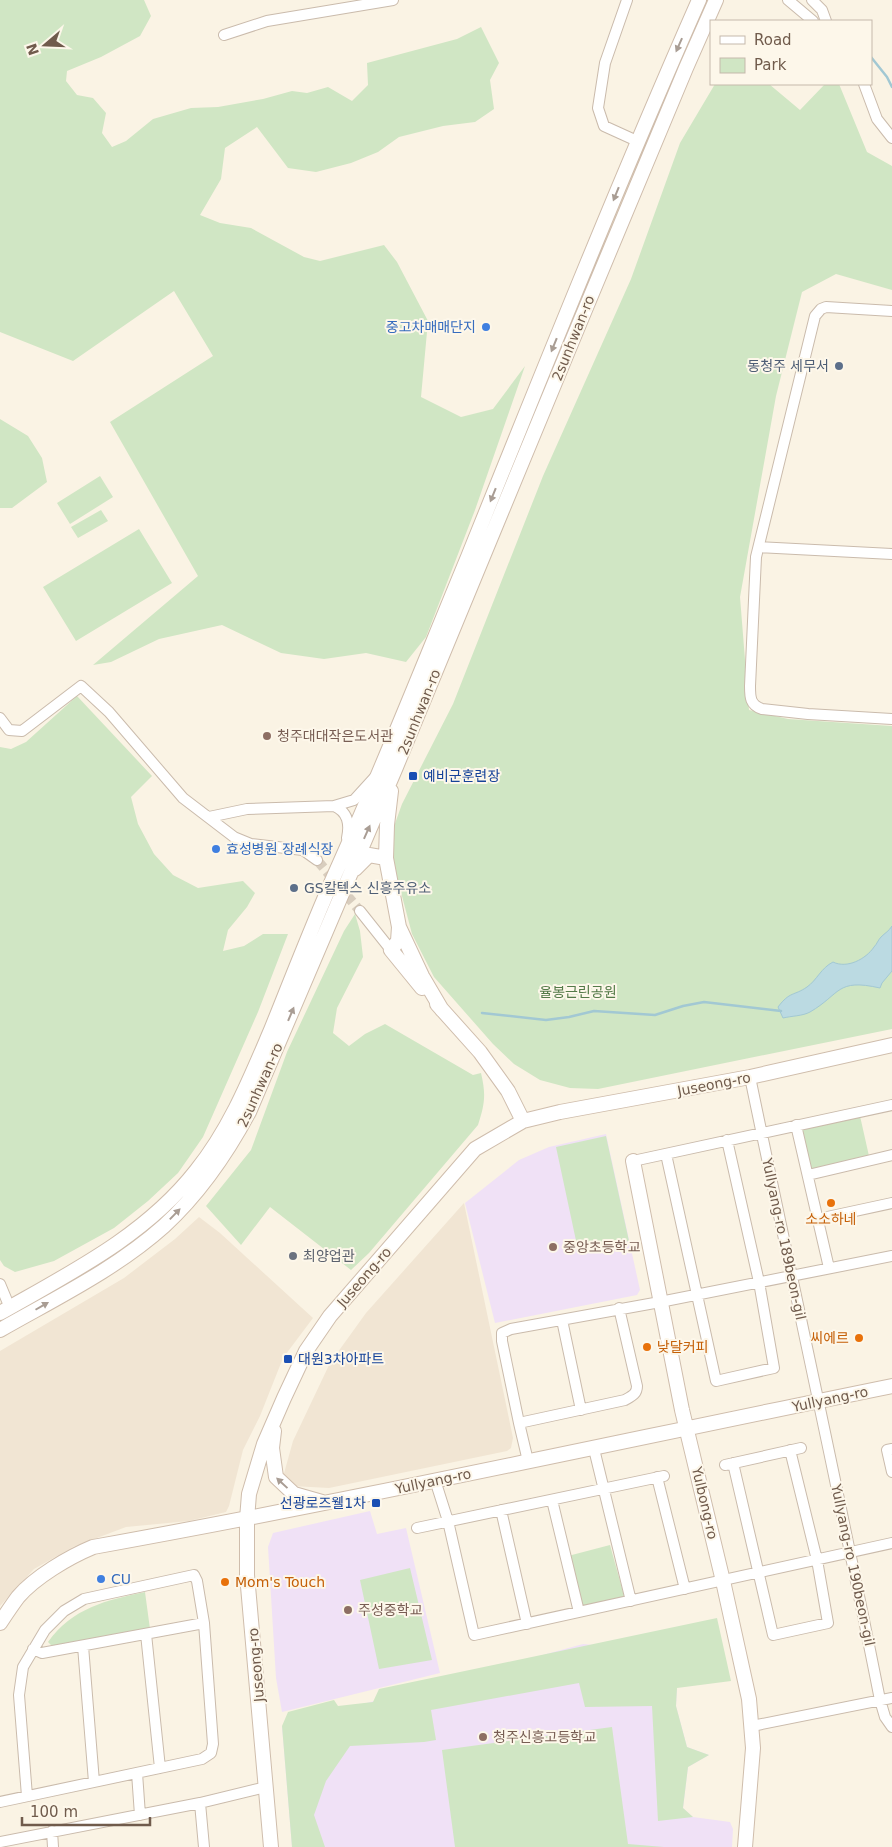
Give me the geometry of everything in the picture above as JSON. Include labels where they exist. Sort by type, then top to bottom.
[{"type":"street","points":[[224,35],[267,21],[393,0]]},
{"type":"street","points":[[627,0],[605,63],[598,108],[604,126],[637,141]]},
{"type":"street","name":"2sunhwan-ro","points":[[5,1311],[85,1265],[128,1236],[160,1210],[197,1171],[218,1139],[242,1095],[381,769],[637,141],[699,0]]},
{"type":"street","name":"2sunhwan-ro","points":[[0,1330],[90,1279],[133,1250],[165,1225],[202,1185],[236,1136],[249,1112],[396,767],[583,313],[716,0]]},
{"type":"street","points":[[788,0],[812,20]]},
{"type":"street","points":[[812,0],[822,10],[826,20]]},
{"type":"street","points":[[864,85],[877,119],[892,138]]},
{"type":"street","points":[[892,311],[826,307],[821,309],[815,316],[756,557],[750,686],[752,703],[756,707],[773,711],[892,719]]},
{"type":"street","points":[[759,547],[892,554]]},
{"type":"street","points":[[0,718],[9,730],[22,731],[81,686],[109,712],[183,798],[234,837],[251,844],[303,850],[317,860]]},
{"type":"street","points":[[396,767],[386,826],[386,858],[399,927],[422,976],[442,1010]]},
{"type":"street","points":[[209,817],[247,809],[334,806],[354,800],[381,769]]},
{"type":"street","points":[[334,806],[342,809],[347,818],[349,830],[344,856]]},
{"type":"street","points":[[348,877],[369,855],[386,858]]},
{"type":"street","points":[[360,911],[442,1010],[480,1052],[508,1091],[523,1121]]},
{"type":"street","points":[[391,950],[398,940],[399,927]]},
{"type":"street","name":"Juseong-ro","points":[[271,1847],[247,1574],[249,1494],[264,1444],[306,1350],[338,1306],[475,1149],[523,1121],[560,1112],[750,1077],[892,1045]]},
{"type":"street","name":"Yullyang-ro 189beon-gil","points":[[750,1077],[817,1401]]},
{"type":"street","points":[[633,1161],[892,1104]]},
{"type":"street","points":[[796,1126],[829,1268]]},
{"type":"street","points":[[666,1154],[716,1381],[774,1368],[759,1282],[726,1140]]},
{"type":"street","points":[[808,1175],[892,1155]]},
{"type":"street","name":"Yulbong-ro","points":[[633,1161],[687,1429],[749,1699],[753,1748],[745,1847]]},
{"type":"street","points":[[818,1219],[892,1204]]},
{"type":"street","points":[[528,1461],[518,1423],[502,1333],[510,1329],[660,1302],[892,1256]]},
{"type":"street","points":[[0,1284],[5,1311]]},
{"type":"street","points":[[518,1423],[625,1400],[634,1395],[637,1391],[637,1386],[620,1308]]},
{"type":"street","points":[[562,1320],[581,1410]]},
{"type":"street","name":"Yullyang-ro","points":[[0,1623],[20,1595],[51,1569],[93,1546],[247,1519],[594,1449],[892,1386]]},
{"type":"street","name":"Yullyang-ro 190beon-gil","points":[[817,1401],[851,1552],[880,1700],[885,1717],[892,1727]]},
{"type":"street","points":[[276,1415],[272,1448],[276,1477],[294,1494],[326,1503]]},
{"type":"street","points":[[790,1450],[817,1560],[828,1623],[773,1635],[760,1573],[729,1464],[790,1450],[802,1448]]},
{"type":"street","points":[[594,1449],[602,1489],[631,1601]]},
{"type":"street","points":[[892,1449],[887,1450],[892,1472]]},
{"type":"street","points":[[417,1528],[660,1476],[685,1589]]},
{"type":"street","points":[[435,1480],[448,1522],[474,1635],[892,1543]]},
{"type":"street","points":[[552,1500],[579,1612]]},
{"type":"street","points":[[501,1510],[527,1624]]},
{"type":"street","points":[[0,1802],[202,1759],[211,1753],[213,1744],[204,1623],[197,1581],[194,1575],[84,1599],[64,1611],[45,1630],[23,1667],[19,1695],[27,1796]]},
{"type":"street","points":[[33,1650],[42,1653],[204,1623]]},
{"type":"street","points":[[146,1634],[160,1768]]},
{"type":"street","points":[[83,1646],[94,1782]]},
{"type":"street","points":[[752,1726],[892,1698]]},
{"type":"street","points":[[137,1773],[140,1815]]},
{"type":"street","points":[[0,1842],[200,1803],[266,1786]]},
{"type":"street","points":[[200,1803],[204,1847]]},
{"type":"street","points":[[52,1832],[53,1847]]},
{"type":"shaded area","name":"중앙초등학교","points":[[606,1134],[640,1290],[637,1295],[495,1323],[465,1203],[519,1160],[549,1147]]},
{"type":"shaded area","points":[[464,1203],[513,1438],[511,1448],[507,1451],[329,1488],[292,1486],[283,1477],[293,1441],[330,1363],[366,1313]]},
{"type":"shaded area","points":[[199,1217],[220,1233],[313,1318],[283,1358],[260,1416],[243,1450],[226,1512],[189,1521],[126,1527],[73,1547],[34,1569],[0,1606],[0,1351],[124,1278],[175,1239]]},
{"type":"shaded area","name":"주성중학교","points":[[370,1511],[377,1534],[406,1528],[440,1673],[282,1712],[276,1678],[268,1547],[273,1533]]},
{"type":"shaded area","name":"청주신흥고등학교","points":[[583,1644],[593,1645],[677,1687],[676,1706],[687,1747],[709,1755],[688,1767],[683,1808],[693,1817],[730,1822],[733,1829],[732,1847],[292,1847],[282,1726]]},
{"type":"green space","points":[[0,0],[144,0],[151,16],[140,36],[101,57],[67,71],[66,81],[77,95],[93,98],[106,113],[102,133],[112,147],[126,141],[153,119],[191,108],[218,107],[263,99],[292,91],[307,93],[328,87],[352,101],[368,85],[367,63],[457,39],[481,27],[499,63],[490,80],[494,109],[475,122],[443,126],[399,137],[378,152],[351,163],[316,172],[288,168],[257,127],[225,148],[221,179],[200,215],[220,223],[251,228],[304,257],[320,261],[384,245],[397,262],[428,321],[421,397],[461,417],[493,409],[525,366],[475,510],[426,637],[406,662],[366,653],[324,659],[281,653],[222,625],[159,639],[111,662],[93,665],[198,576],[110,422],[213,356],[174,291],[73,361],[0,332]]},
{"type":"green space","name":"율봉근린공원","points":[[714,85],[770,85],[800,110],[824,85],[839,85],[867,152],[892,166],[892,290],[836,274],[802,292],[776,396],[740,597],[749,710],[788,719],[892,726],[892,1029],[598,1089],[570,1088],[540,1080],[514,1064],[493,1044],[434,977],[412,934],[388,843],[402,804],[453,704],[543,476],[631,279],[680,143]]},
{"type":"green space","points":[[0,419],[28,436],[42,458],[47,482],[12,508],[0,508]]},
{"type":"green space","points":[[100,476],[113,497],[70,524],[57,503]]},
{"type":"green space","points":[[101,510],[108,521],[78,538],[71,527]]},
{"type":"green space","points":[[139,529],[172,583],[76,641],[43,587]]},
{"type":"green space","points":[[77,696],[152,776],[131,797],[138,824],[154,854],[173,875],[198,888],[243,881],[255,893],[247,907],[228,930],[223,951],[244,946],[263,934],[288,934],[258,1012],[203,1137],[178,1173],[148,1201],[114,1228],[54,1261],[15,1272],[4,1266],[0,1260],[0,747],[11,749],[26,742]]},
{"type":"green space","points":[[355,914],[360,931],[363,957],[337,1008],[333,1033],[349,1046],[365,1034],[385,1024],[473,1075],[481,1073],[484,1093],[478,1125],[369,1253],[351,1270],[270,1207],[241,1245],[206,1206],[251,1150],[287,1052],[344,931]]},
{"type":"green space","points":[[860,1116],[869,1156],[810,1169],[801,1130]]},
{"type":"green space","points":[[606,1136],[629,1241],[578,1250],[556,1147]]},
{"type":"green space","points":[[610,1545],[625,1599],[583,1609],[568,1556]]},
{"type":"green space","points":[[410,1568],[432,1660],[379,1669],[360,1580]]},
{"type":"green space","points":[[145,1592],[150,1629],[53,1647],[48,1642],[58,1630],[79,1613],[104,1602]]},
{"type":"green space","points":[[717,1618],[731,1681],[677,1688],[676,1706],[687,1747],[709,1755],[688,1767],[683,1808],[693,1817],[658,1821],[652,1706],[585,1707],[579,1683],[431,1710],[436,1740],[350,1746],[326,1781],[314,1815],[325,1847],[292,1847],[282,1726],[288,1712],[334,1700],[338,1706],[373,1702],[379,1689]]},
{"type":"green space","points":[[612,1727],[628,1844],[664,1847],[455,1847],[442,1750]]},
{"type":"water","points":[[892,926],[892,971],[880,988],[866,985],[847,986],[810,1012],[783,1018],[778,1007],[786,998],[807,987],[825,967],[833,962],[844,964],[861,959],[871,951]]},
{"type":"waterway","points":[[872,58],[887,77],[892,87]]},
{"type":"waterway","points":[[482,1013],[546,1020],[594,1011],[655,1015],[683,1006],[704,1002],[781,1011]]},
{"type":"tunnel","points":[[317,860],[360,911]]},
{"type":"place","name":"중고차매매단지","points":[[486,327]]},
{"type":"place","name":"동청주 세무서","points":[[839,366]]},
{"type":"place","name":"청주대대작은도서관","points":[[267,736]]},
{"type":"place","name":"예비군훈련장","points":[[413,776]]},
{"type":"place","name":"효성병원 장례식장","points":[[216,849]]},
{"type":"place","name":"GS칼텍스 신흥주유소","points":[[294,888]]},
{"type":"place","name":"소소하네","points":[[831,1203]]},
{"type":"place","name":"중앙초등학교","points":[[553,1247]]},
{"type":"place","name":"최양업관","points":[[293,1256]]},
{"type":"place","name":"씨에르","points":[[859,1338]]},
{"type":"place","name":"낮달커피","points":[[647,1347]]},
{"type":"place","name":"대원3차아파트","points":[[288,1359]]},
{"type":"place","name":"선광로즈웰1차","points":[[376,1503]]},
{"type":"place","name":"CU","points":[[101,1579]]},
{"type":"place","name":"Mom's Touch","points":[[225,1582]]},
{"type":"place","name":"주성중학교","points":[[348,1610]]},
{"type":"place","name":"청주신흥고등학교","points":[[483,1737]]}]
